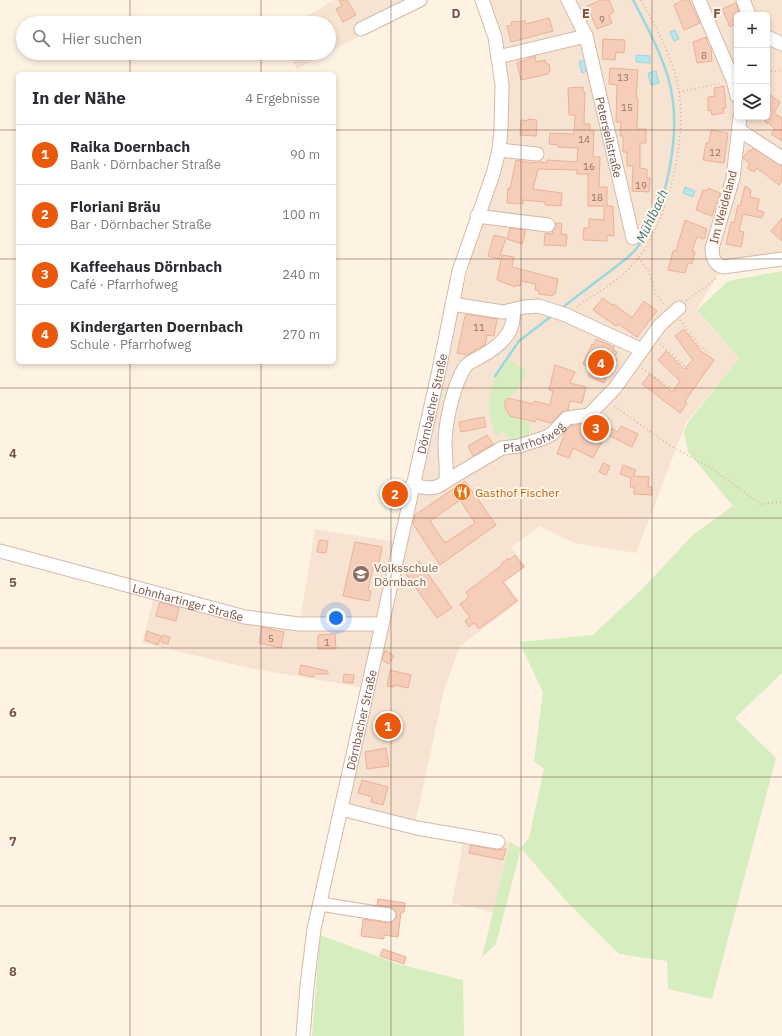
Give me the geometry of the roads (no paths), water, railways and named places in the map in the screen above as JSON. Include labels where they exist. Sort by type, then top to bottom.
[{"type":"street","points":[[361,29],[420,0]]},
{"type":"street","name":"Dörnbacher Straße","points":[[303,1036],[310,954],[381,624],[464,252],[493,174],[499,150],[502,107],[498,58],[495,37],[482,0]]},
{"type":"street","name":"Peterseilstraße","points":[[568,0],[586,36],[634,238]]},
{"type":"street","points":[[699,0],[734,84]]},
{"type":"street","points":[[743,0],[748,12]]},
{"type":"street","points":[[498,58],[586,36]]},
{"type":"street","points":[[770,38],[782,44]]},
{"type":"street","name":"Im Weideland","points":[[740,124],[782,158]]},
{"type":"street","name":"Im Weideland","points":[[740,124],[733,178],[712,248],[712,256],[715,262],[723,267],[782,259]]},
{"type":"street","points":[[499,150],[537,154]]},
{"type":"street","points":[[477,216],[548,225]]},
{"type":"street","points":[[452,304],[497,311],[513,310],[530,306],[550,309],[642,350]]},
{"type":"street","points":[[446,481],[448,465],[445,453],[447,422],[459,379],[466,366],[495,349],[505,339],[514,317],[513,310]]},
{"type":"street","name":"Pfarrhofweg","points":[[412,485],[433,489],[502,448],[528,443],[552,434],[568,418],[588,415],[615,388],[651,336],[674,312]]},
{"type":"street","name":"Lohnhartinger Straße","points":[[0,551],[245,617],[299,624],[381,624]]},
{"type":"street","points":[[340,810],[417,828],[498,842]]},
{"type":"street","points":[[320,904],[389,915]]},
{"type":"water","points":[[675,30],[679,39],[674,41],[670,32]]},
{"type":"water","points":[[636,55],[650,56],[650,63],[636,62]]},
{"type":"water","points":[[584,60],[587,71],[582,73],[579,62]]},
{"type":"water","points":[[656,71],[659,83],[651,85],[648,73]]},
{"type":"water","points":[[685,187],[695,191],[693,197],[683,193]]},
{"type":"waterway","name":"Mühlbach","points":[[562,308],[626,259],[637,248],[648,231],[665,189],[673,142],[674,119],[672,97],[668,77],[661,57],[633,0]]},
{"type":"waterway","name":"Mühlbach","points":[[495,376],[519,341],[553,315]]},
{"type":"place","name":"Kindergarten Doernbach","points":[[601,363]]},
{"type":"place","name":"Kaffeehaus Dörnbach","points":[[596,428]]},
{"type":"place","name":"Gasthof Fischer","points":[[462,492]]},
{"type":"place","name":"Floriani Bräu","points":[[395,494]]},
{"type":"place","name":"Volksschule Dörnbach","points":[[361,574]]},
{"type":"place","name":"Raika Doernbach","points":[[388,726]]}]
